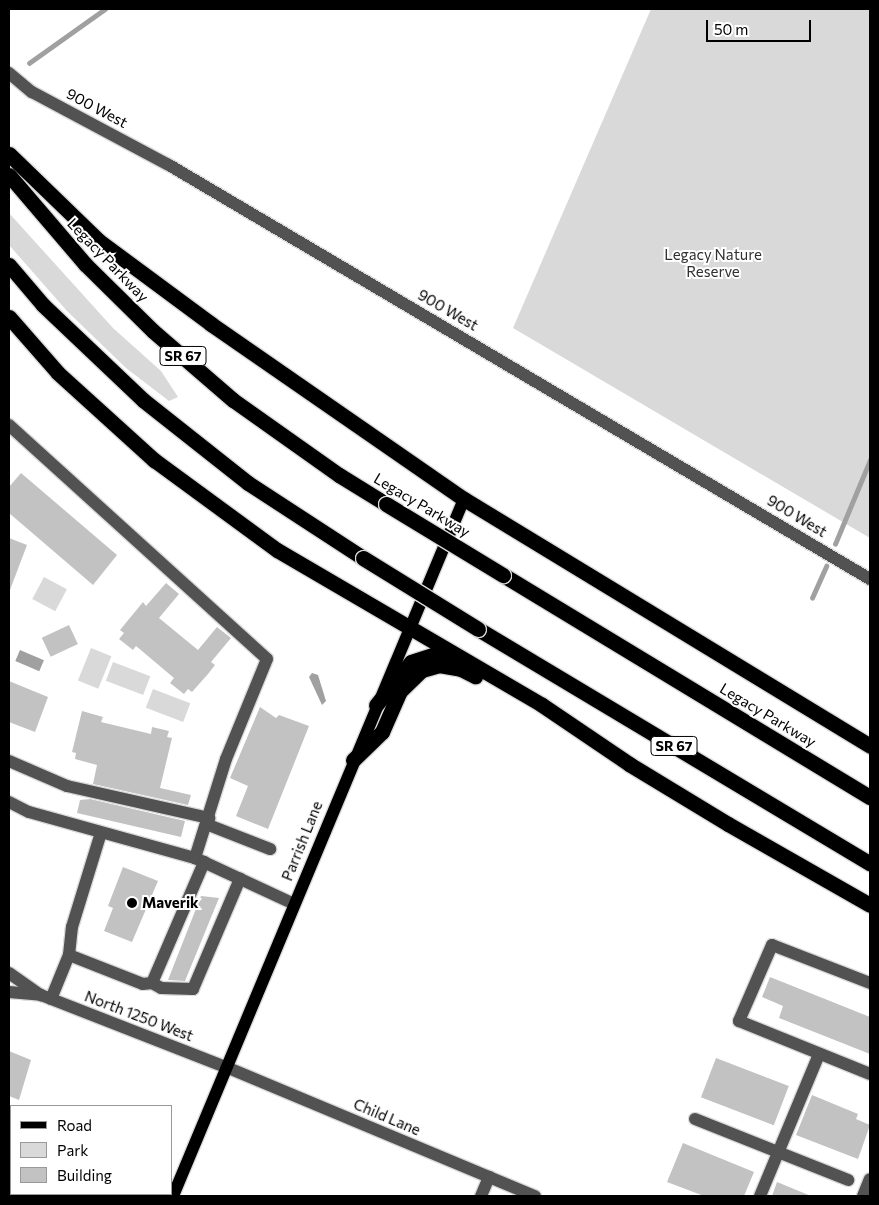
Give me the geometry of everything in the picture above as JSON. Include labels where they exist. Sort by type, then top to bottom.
[{"type":"highway","points":[[9,154],[38,186],[107,247],[211,324],[464,499],[870,746]]},
{"type":"highway","name":"Legacy Parkway","points":[[9,175],[85,264],[153,330],[233,400],[339,475],[870,798]]},
{"type":"highway","name":"SR 67","points":[[9,265],[43,305],[143,400],[248,483],[363,558],[478,629],[870,864]]},
{"type":"highway","points":[[9,317],[58,374],[162,466],[278,550],[542,705],[629,764]]},
{"type":"highway","points":[[376,705],[411,662],[436,654],[457,656]]},
{"type":"highway","points":[[353,760],[382,732],[404,686],[422,670],[439,666],[461,669],[629,764],[870,905]]},
{"type":"main road","name":"Parrish Lane","points":[[173,1196],[408,627],[464,499]]},
{"type":"street","name":"900 West","points":[[9,73],[32,92],[169,165],[870,578]]},
{"type":"street","points":[[10,430],[267,659],[226,759],[208,821],[200,860],[152,983]]},
{"type":"street","points":[[9,761],[67,786],[208,821],[270,849]]},
{"type":"street","points":[[9,802],[29,812],[101,834],[200,860],[294,904]]},
{"type":"street","points":[[46,997],[69,955],[72,927],[101,834]]},
{"type":"street","points":[[69,955],[143,984],[152,983],[161,988],[193,989],[240,879]]},
{"type":"street","points":[[870,983],[772,945],[739,1021],[870,1074]]},
{"type":"street","name":"North 1250 West","points":[[9,973],[22,979],[46,997]]},
{"type":"street","name":"North 1250 West","points":[[9,992],[46,997],[226,1067]]},
{"type":"street","points":[[760,1196],[819,1054]]},
{"type":"street","name":"Child Lane","points":[[226,1067],[536,1196]]},
{"type":"street","points":[[696,1119],[848,1180]]},
{"type":"street","points":[[481,1196],[489,1177]]},
{"type":"street","points":[[863,1196],[870,1179]]},
{"type":"green space","name":"Legacy Nature Reserve","points":[[651,9],[870,9],[870,538],[513,328]]},
{"type":"green space","points":[[9,213],[113,328],[161,371],[178,397],[169,401],[126,368],[67,311],[9,245]]},
{"type":"green space","points":[[44,577],[67,589],[55,611],[32,599]]},
{"type":"green space","points":[[91,648],[111,656],[98,689],[78,680]]},
{"type":"green space","points":[[113,662],[150,676],[143,695],[106,681]]},
{"type":"green space","points":[[153,689],[190,703],[183,722],[146,708]]},
{"type":"shaded area","points":[[20,650],[44,660],[39,671],[15,661]]},
{"type":"shaded area","points":[[312,673],[318,675],[326,701],[322,705],[309,677]]},
{"type":"building","points":[[21,473],[117,555],[93,585],[9,513],[9,487]]},
{"type":"building","points":[[9,538],[27,545],[10,590],[9,590]]},
{"type":"building","points":[[166,583],[179,594],[159,618],[198,650],[217,627],[231,638],[211,662],[215,665],[208,674],[192,692],[188,689],[184,694],[170,683],[174,678],[136,646],[133,650],[119,639],[124,633],[120,630],[143,602],[146,606]]},
{"type":"building","points":[[69,625],[78,644],[51,657],[42,638]]},
{"type":"building","points":[[9,681],[48,697],[35,732],[9,722]]},
{"type":"building","points":[[260,707],[276,718],[279,715],[309,726],[268,829],[236,816],[248,786],[230,778]]},
{"type":"building","points":[[82,711],[103,717],[101,722],[151,734],[152,727],[169,731],[167,737],[172,738],[160,788],[191,795],[188,805],[93,784],[97,765],[75,759],[76,753],[72,752]]},
{"type":"building","points":[[90,799],[185,821],[181,837],[77,813],[80,800]]},
{"type":"building","name":"Maverik","points":[[123,867],[158,881],[132,942],[104,931],[113,908],[108,906]]},
{"type":"building","name":"Maverik","points":[[201,896],[219,898],[185,981],[168,980]]},
{"type":"building","points":[[770,977],[870,1017],[870,1054],[779,1018],[783,1006],[762,997]]},
{"type":"building","points":[[9,1051],[31,1060],[19,1100],[9,1096]]},
{"type":"building","points":[[716,1058],[789,1086],[774,1125],[701,1097]]},
{"type":"building","points":[[812,1095],[858,1114],[856,1119],[870,1125],[858,1159],[796,1135]]},
{"type":"building","points":[[683,1143],[754,1172],[744,1196],[704,1196],[667,1182]]},
{"type":"building","points":[[777,1182],[811,1196],[772,1196]]},
{"type":"waterway","points":[[29,63],[105,9]]},
{"type":"waterway","points":[[835,544],[870,460]]},
{"type":"waterway","points":[[812,598],[826,566]]},
{"type":"place","name":"Maverik","points":[[132,903]]}]
